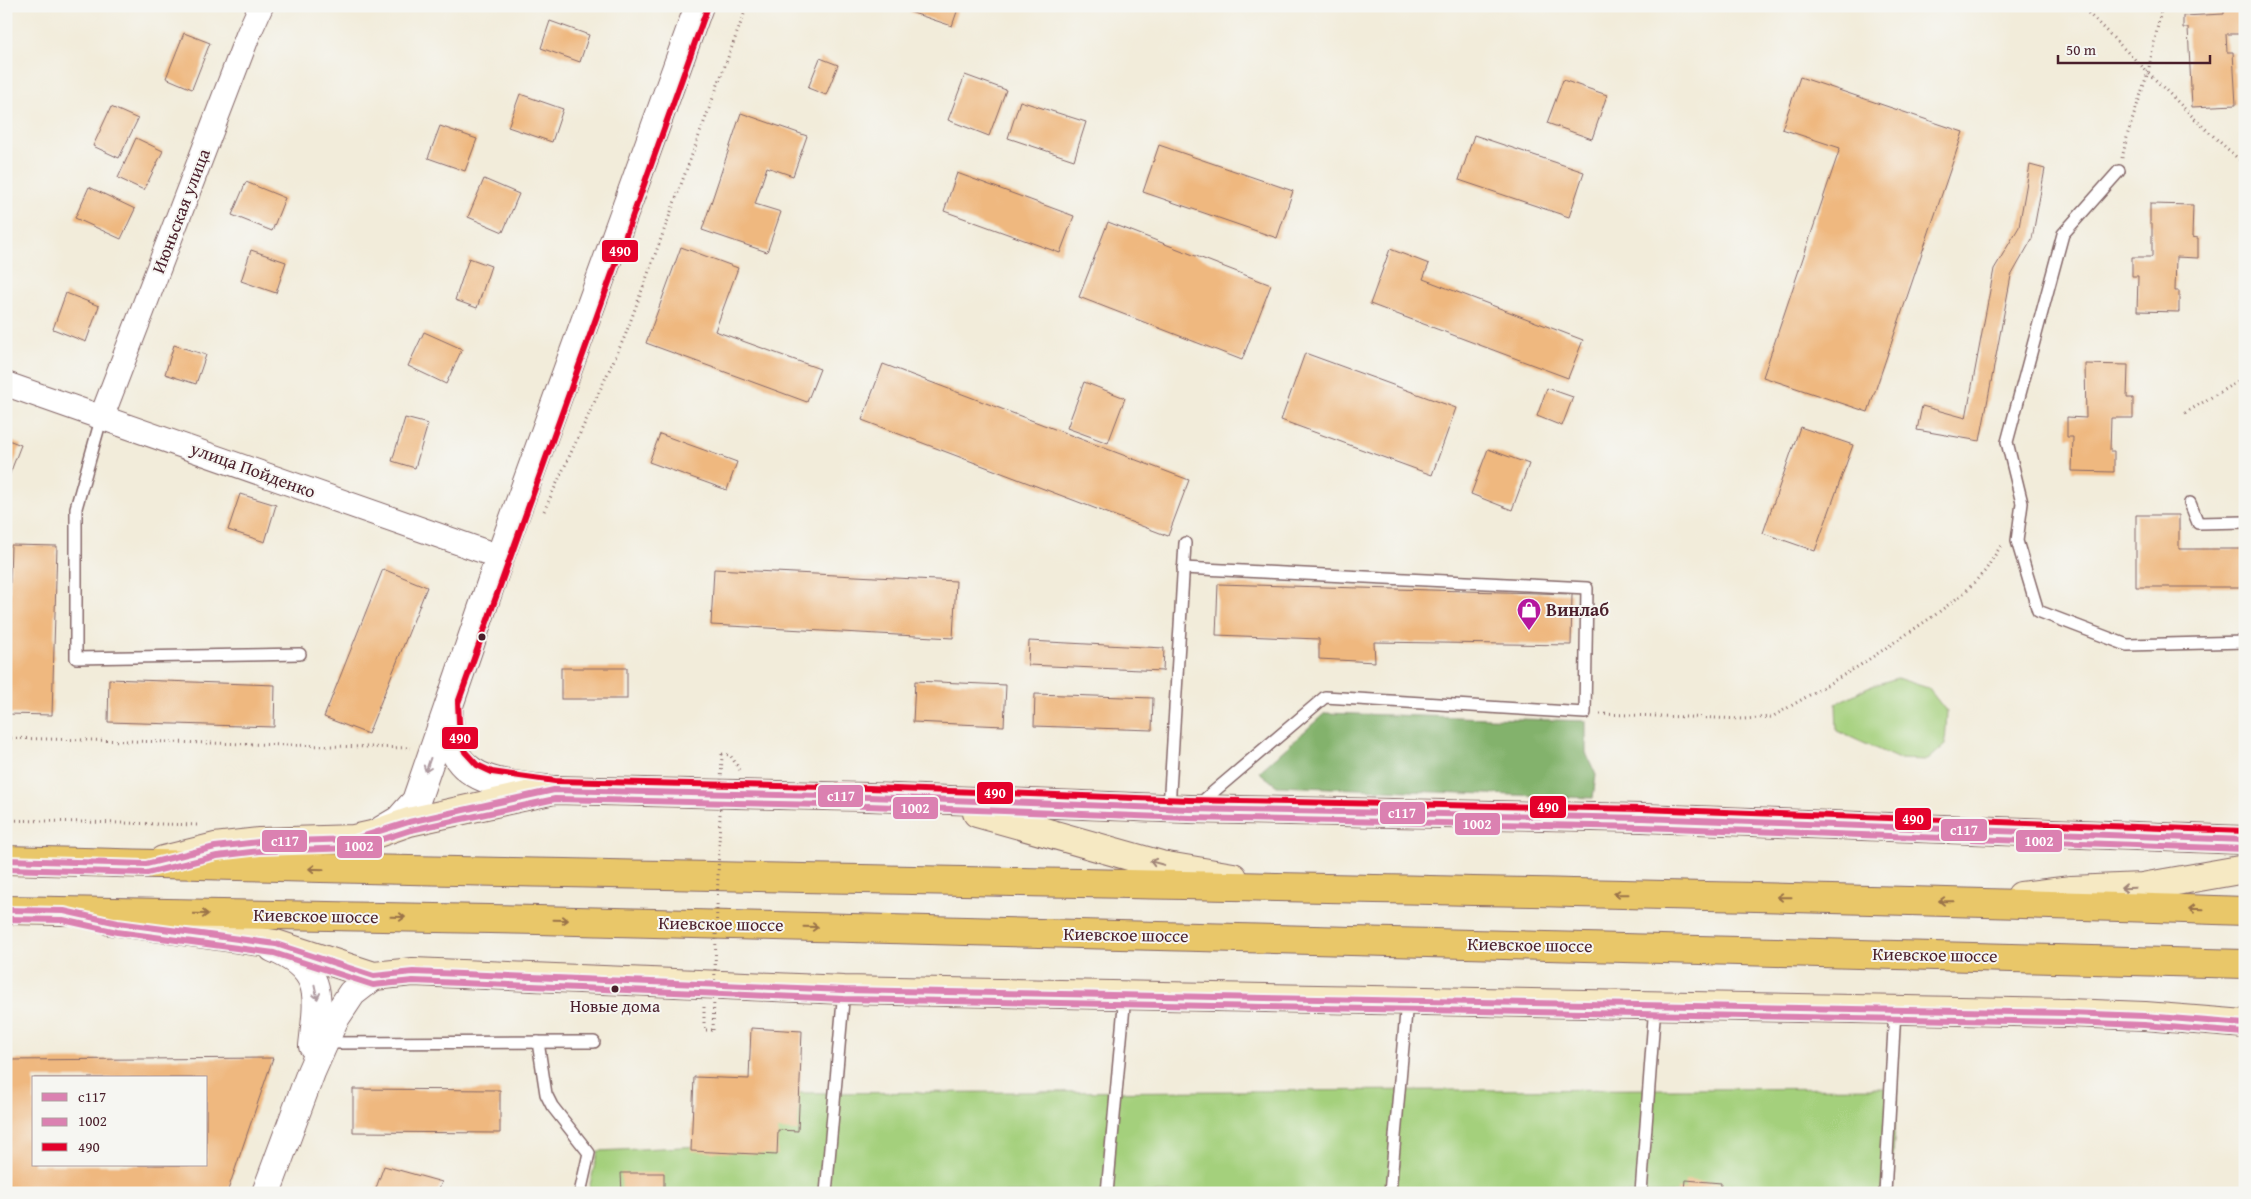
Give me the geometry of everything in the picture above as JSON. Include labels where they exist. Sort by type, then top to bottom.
[{"type":"highway","points":[[6,860],[492,873],[1291,886],[1974,902],[2245,911]]},
{"type":"highway","name":"Киевское шоссе","points":[[6,910],[528,920],[2245,964]]},
{"type":"main road","points":[[146,864],[215,847],[259,842],[332,841],[372,835],[409,822],[554,790],[869,797],[1179,808],[1652,818],[2245,840]]},
{"type":"main road","points":[[869,797],[988,815],[1161,865],[1291,886]]},
{"type":"main road","points":[[1974,902],[2071,890],[2142,887],[2245,869]]},
{"type":"main road","points":[[64,911],[118,923],[276,944],[374,976],[413,972],[844,990],[2145,1016],[2245,1024]]},
{"type":"street","name":"Июньская улица","points":[[102,416],[245,44],[262,6]]},
{"type":"street","points":[[372,835],[398,820],[416,801],[500,557],[699,6]]},
{"type":"street","name":"улица Пойденко","points":[[6,384],[102,416],[500,557]]},
{"type":"street","points":[[449,702],[450,741],[458,756],[472,772],[490,780],[554,790]]},
{"type":"street","points":[[256,941],[295,959],[312,978],[317,990],[318,1002],[311,1072]]},
{"type":"street","points":[[266,1193],[311,1072],[334,1020],[352,993],[374,976]]},
{"type":"lane","points":[[2120,171],[2063,234],[2060,243],[2007,442],[2022,503],[2017,542],[2038,611],[2127,645],[2245,642]]},
{"type":"lane","points":[[102,416],[76,508],[76,658],[300,654]]},
{"type":"lane","points":[[2190,503],[2198,523],[2245,522]]},
{"type":"lane","points":[[1183,568],[1587,588],[1585,712],[1325,697],[1202,803],[1179,808],[1183,568],[1185,543]]},
{"type":"lane","points":[[826,1193],[844,990]]},
{"type":"lane","points":[[1107,1193],[1125,996]]},
{"type":"lane","points":[[1390,1193],[1407,1001]]},
{"type":"lane","points":[[1641,1193],[1656,1005]]},
{"type":"lane","points":[[1885,1193],[1895,1010]]},
{"type":"lane","points":[[538,1042],[541,1068],[549,1100],[589,1153],[580,1193]]},
{"type":"lane","points":[[323,1043],[594,1042]]},
{"type":"path","points":[[542,516],[625,336],[747,6]]},
{"type":"path","points":[[2082,6],[2197,121],[2245,165]]},
{"type":"path","points":[[2120,171],[2128,133],[2148,72],[2162,6]]},
{"type":"path","points":[[2185,413],[2245,377]]},
{"type":"path","points":[[1585,712],[1622,716],[1744,719],[1772,717],[1859,666],[1935,615],[1965,592],[1985,571],[2006,537]]},
{"type":"path","points":[[6,738],[418,748]]},
{"type":"path","points":[[704,999],[704,1030],[713,1030],[722,754],[730,755],[746,778]]},
{"type":"path","points":[[721,776],[729,777]]},
{"type":"path","points":[[6,820],[200,825]]},
{"type":"green space","points":[[1897,678],[1928,688],[1947,712],[1945,745],[1928,760],[1899,759],[1837,731],[1836,704],[1868,687]]},
{"type":"green space","points":[[1325,713],[1586,721],[1586,753],[1596,775],[1593,798],[1277,786],[1259,772]]},
{"type":"green space","points":[[1898,1088],[1890,1193],[588,1193],[598,1151],[703,1146],[788,1093]]},
{"type":"building","points":[[911,6],[959,6],[952,26],[910,12]]},
{"type":"building","points":[[2224,6],[2245,6],[2245,34],[2226,34],[2227,52],[2233,52],[2236,105],[2192,107],[2188,28],[2183,28],[2183,16],[2224,14]]},
{"type":"building","points":[[550,21],[589,35],[580,62],[541,48]]},
{"type":"building","points":[[184,33],[210,43],[192,89],[166,78]]},
{"type":"building","points":[[820,58],[838,65],[826,95],[808,88]]},
{"type":"building","points":[[965,75],[1006,90],[989,136],[948,120]]},
{"type":"building","points":[[1800,77],[1963,132],[1868,412],[1763,377],[1840,148],[1782,129]]},
{"type":"building","points":[[1563,80],[1607,95],[1592,139],[1547,123]]},
{"type":"building","points":[[520,94],[563,109],[552,142],[508,127]]},
{"type":"building","points":[[1020,101],[1086,122],[1074,160],[1008,138]]},
{"type":"building","points":[[111,107],[138,119],[119,158],[93,146]]},
{"type":"building","points":[[741,113],[807,136],[793,176],[767,167],[755,204],[781,212],[767,252],[702,230]]},
{"type":"building","points":[[440,126],[477,139],[465,171],[428,158]]},
{"type":"building","points":[[1474,135],[1584,172],[1569,217],[1459,180]]},
{"type":"building","points":[[136,138],[163,151],[144,190],[118,178]]},
{"type":"building","points":[[1159,145],[1293,191],[1277,238],[1143,192]]},
{"type":"building","points":[[2030,165],[2045,169],[2032,239],[2011,276],[1980,441],[1917,430],[1922,406],[1966,418],[1994,269],[2019,227]]},
{"type":"building","points":[[957,173],[1074,216],[1060,253],[944,211]]},
{"type":"building","points":[[484,179],[519,194],[503,232],[468,217]]},
{"type":"building","points":[[246,182],[285,198],[272,231],[232,215]]},
{"type":"building","points":[[89,187],[135,209],[121,239],[75,218]]},
{"type":"building","points":[[2150,204],[2193,205],[2192,237],[2198,238],[2198,258],[2176,257],[2175,291],[2179,291],[2179,312],[2137,311],[2138,276],[2132,276],[2132,257],[2152,257]]},
{"type":"building","points":[[1108,222],[1271,285],[1242,360],[1079,297]]},
{"type":"building","points":[[681,247],[738,268],[715,331],[820,369],[807,402],[646,343]]},
{"type":"building","points":[[1390,249],[1429,264],[1423,279],[1583,340],[1568,378],[1370,304]]},
{"type":"building","points":[[251,250],[286,262],[276,293],[241,281]]},
{"type":"building","points":[[469,258],[491,266],[477,308],[455,300]]},
{"type":"building","points":[[66,293],[99,306],[86,342],[53,329]]},
{"type":"building","points":[[424,332],[462,349],[446,384],[408,366]]},
{"type":"building","points":[[174,345],[206,355],[196,384],[165,374]]},
{"type":"building","points":[[1305,353],[1456,408],[1432,475],[1281,420]]},
{"type":"building","points":[[883,364],[1189,480],[1168,536],[862,420]]},
{"type":"building","points":[[2085,364],[2128,365],[2127,398],[2133,398],[2133,418],[2111,418],[2110,451],[2114,451],[2114,472],[2072,471],[2073,437],[2067,437],[2067,417],[2086,418]]},
{"type":"building","points":[[1084,382],[1125,398],[1108,443],[1067,428]]},
{"type":"building","points":[[1547,388],[1573,397],[1562,426],[1537,416]]},
{"type":"building","points":[[405,418],[428,424],[415,468],[392,461]]},
{"type":"building","points":[[1800,427],[1853,445],[1815,551],[1763,533]]},
{"type":"building","points":[[660,434],[737,462],[727,490],[649,462]]},
{"type":"building","points":[[6,439],[21,445],[9,476],[6,475]]},
{"type":"building","points":[[1488,449],[1529,464],[1512,510],[1471,494]]},
{"type":"building","points":[[240,494],[276,505],[265,542],[228,530]]},
{"type":"building","points":[[2136,515],[2179,515],[2179,549],[2245,549],[2245,587],[2136,587]]},
{"type":"building","points":[[11,545],[57,546],[52,715],[6,714]]},
{"type":"building","points":[[383,569],[427,587],[368,734],[324,717]]},
{"type":"building","points":[[714,569],[956,581],[953,638],[711,625]]},
{"type":"building","points":[[1218,584],[1572,594],[1571,645],[1374,642],[1375,662],[1319,659],[1319,639],[1216,635]]},
{"type":"building","points":[[1029,641],[1164,648],[1163,671],[1028,665]]},
{"type":"building","points":[[561,668],[627,668],[627,699],[561,699]]},
{"type":"building","points":[[109,679],[275,685],[274,727],[108,722]]},
{"type":"building","points":[[915,681],[1006,685],[1004,726],[913,722]]},
{"type":"building","points":[[1035,694],[1153,698],[1152,730],[1034,726]]},
{"type":"building","points":[[751,1028],[802,1031],[798,1131],[778,1130],[777,1155],[691,1151],[694,1077],[749,1079]]},
{"type":"building","points":[[273,1058],[227,1193],[6,1193],[6,1060]]},
{"type":"building","points":[[353,1089],[500,1090],[500,1133],[353,1132]]},
{"type":"building","points":[[384,1166],[442,1182],[437,1193],[386,1193],[376,1188]]},
{"type":"building","points":[[621,1173],[664,1173],[664,1193],[622,1193]]},
{"type":"building","points":[[1686,1180],[1721,1183],[1720,1193],[1677,1193],[1677,1189],[1685,1190]]},
{"type":"transit line","name":"490","points":[[707,9],[458,703],[460,739],[465,752],[477,765],[492,772],[555,781],[869,788],[1189,800],[1642,809],[2245,831]]},
{"type":"transit line","name":"с117","points":[[6,860],[146,864],[215,847],[259,842],[354,839],[409,822],[554,790],[869,797],[1189,809],[1642,818],[2245,840]]},
{"type":"transit line","name":"1002","points":[[6,869],[147,873],[217,856],[260,851],[355,848],[411,830],[555,799],[869,806],[1189,818],[1642,827],[2245,849]]},
{"type":"transit line","name":"с117","points":[[6,910],[64,911],[118,923],[276,944],[374,976],[413,972],[844,990],[2068,1013],[2145,1016],[2245,1024]]},
{"type":"transit line","name":"1002","points":[[6,919],[63,920],[117,932],[274,953],[373,985],[413,981],[844,999],[2068,1022],[2144,1025],[2244,1033]]},
{"type":"place","name":"Винлаб","points":[[1529,631]]},
{"type":"place","name":"Новые дома","points":[[615,989]]}]
